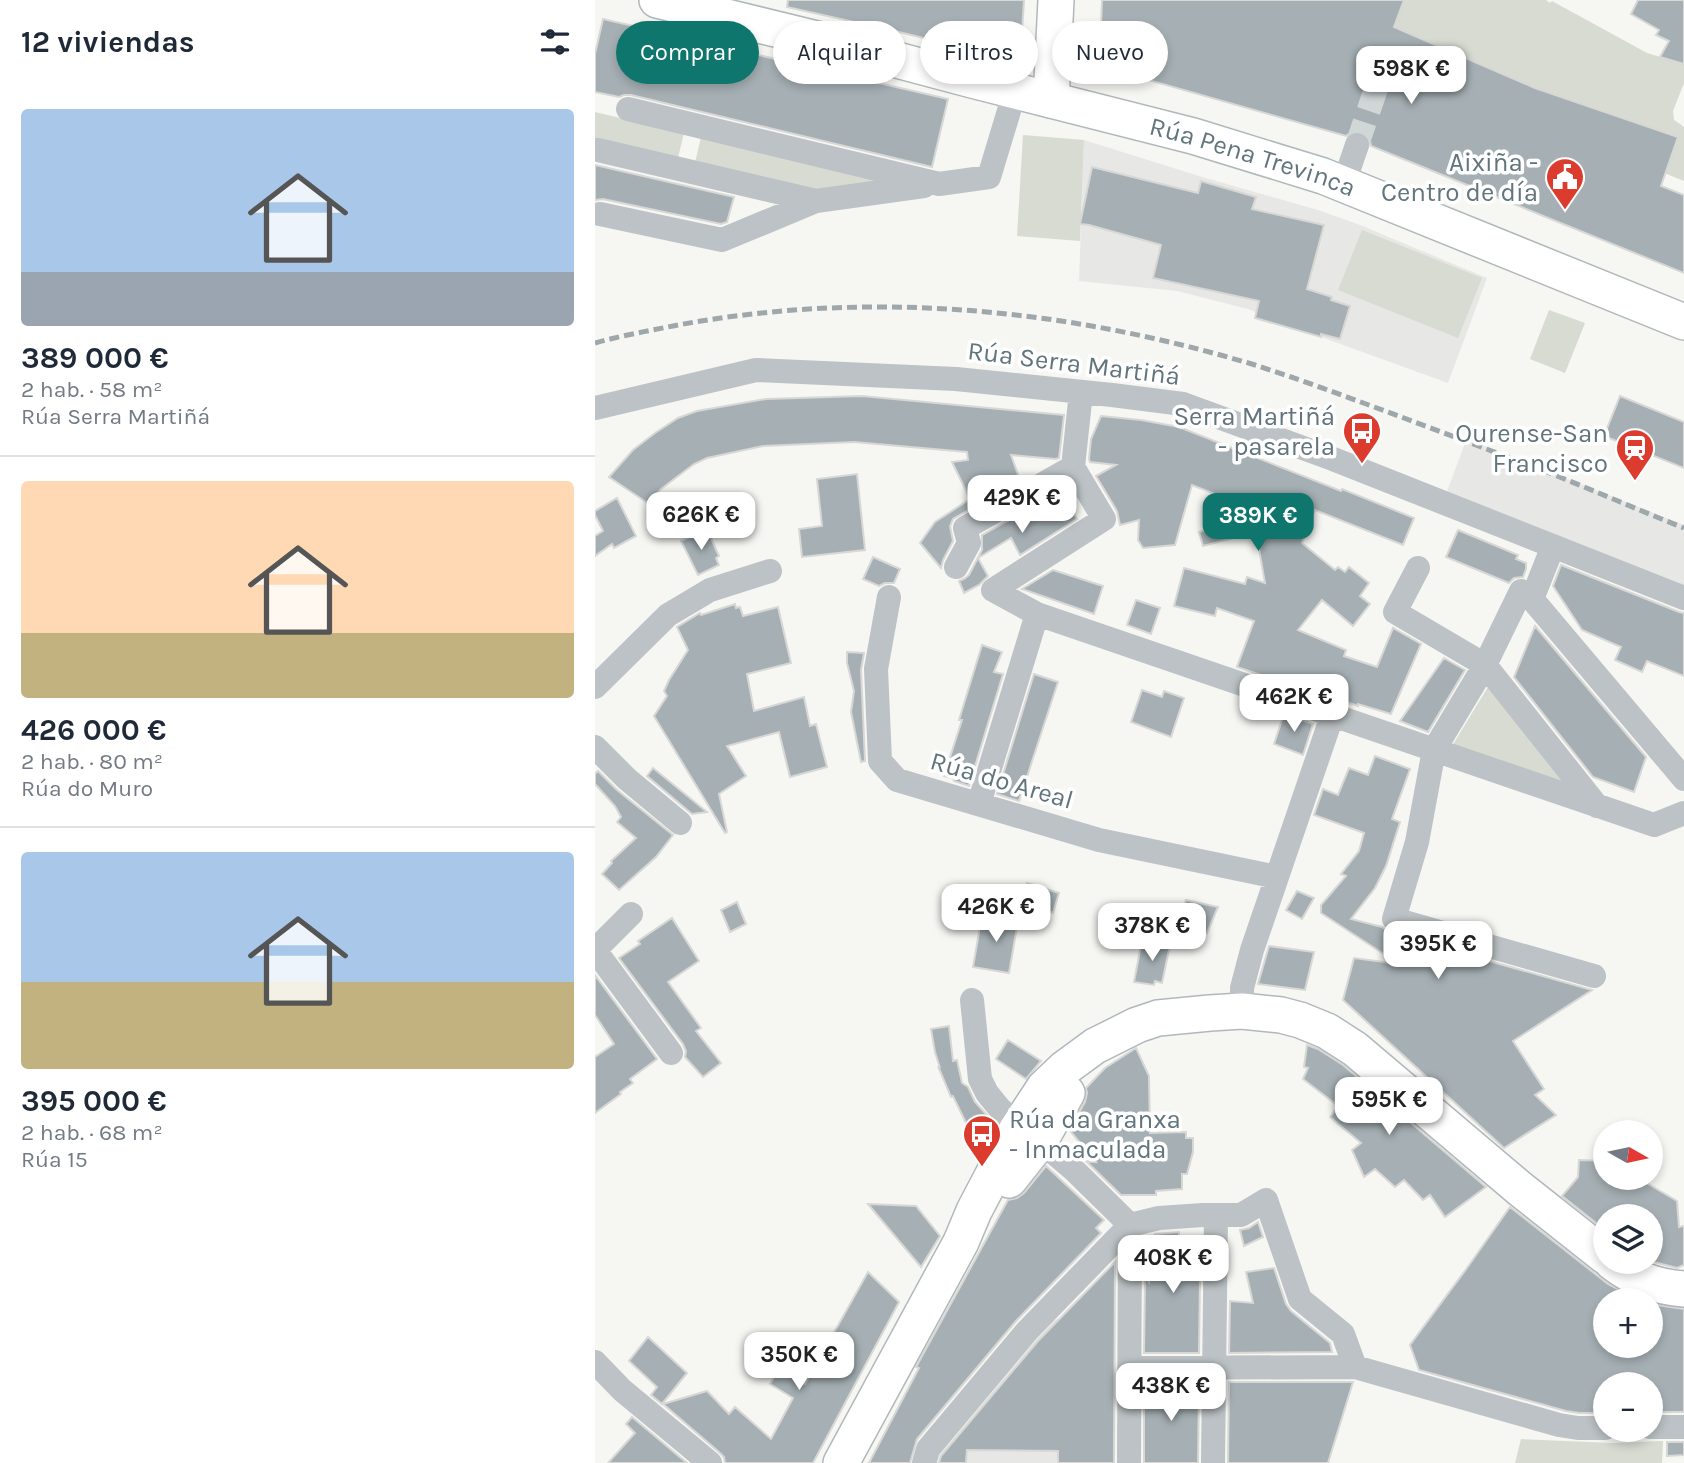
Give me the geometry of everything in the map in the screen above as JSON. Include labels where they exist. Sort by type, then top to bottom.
[{"type":"street","name":"Rúa Pena Trevinca","points":[[657,0],[1193,136],[1344,183],[1684,322]]},
{"type":"street","points":[[1051,100],[1056,0]]},
{"type":"street","points":[[600,214],[723,240],[816,201],[989,177],[1015,91]]},
{"type":"street","points":[[628,109],[939,184]]},
{"type":"street","points":[[1344,183],[1357,145]]},
{"type":"street","points":[[598,150],[816,201]]},
{"type":"street","name":"Rúa Serra Martiñá","points":[[595,408],[756,370],[955,379],[1184,404],[1333,459],[1684,598]]},
{"type":"street","points":[[1081,392],[1073,467],[1104,519],[993,590],[1037,614],[1654,825],[1684,813]]},
{"type":"street","points":[[956,567],[969,543],[965,528],[1073,467]]},
{"type":"street","points":[[1531,599],[1553,546]]},
{"type":"street","points":[[1419,568],[1395,612],[1485,665],[1597,806]]},
{"type":"street","points":[[595,687],[668,615],[710,590],[770,571]]},
{"type":"street","points":[[1594,976],[1394,919],[1417,842],[1434,750],[1485,665],[1521,591],[1531,599],[1684,779]]},
{"type":"street","name":"Rúa do Areal","points":[[889,597],[876,669],[880,761],[897,780],[1099,840],[1277,877]]},
{"type":"street","points":[[979,804],[1037,614]]},
{"type":"street","points":[[1242,1011],[1242,988],[1252,950],[1332,716]]},
{"type":"street","points":[[595,747],[627,779],[680,823]]},
{"type":"street","points":[[631,914],[595,950],[671,1053]]},
{"type":"street","points":[[972,1000],[980,1079],[987,1093],[1000,1110],[1073,1169],[1130,1225],[1129,1463]]},
{"type":"street","points":[[841,1463],[961,1242],[974,1211],[1029,1133],[1088,1071],[1132,1041],[1178,1016],[1242,1011],[1281,1015],[1327,1031],[1355,1049],[1519,1188],[1593,1247]]},
{"type":"street","points":[[924,1463],[928,1449],[1027,1331],[1130,1225],[1159,1219],[1241,1216],[1266,1200],[1300,1299],[1343,1334],[1355,1367]]},
{"type":"street","points":[[1213,1463],[1216,1215]]},
{"type":"street","points":[[1630,1274],[1662,1286],[1684,1289]]},
{"type":"street","points":[[595,1362],[622,1390],[710,1463]]},
{"type":"street","points":[[1130,1368],[1355,1367],[1559,1425],[1593,1428]]},
{"type":"street","points":[[1663,1427],[1684,1427]]},
{"type":"shaded area","points":[[1404,0],[1552,1],[1647,53],[1684,64],[1684,83],[1673,111],[1674,120],[1684,127],[1684,181],[1381,59]]},
{"type":"shaded area","points":[[595,112],[684,133],[677,162],[595,143]]},
{"type":"shaded area","points":[[1023,135],[1084,140],[1080,241],[1017,236]]},
{"type":"shaded area","points":[[701,137],[896,183],[818,193],[694,167]]},
{"type":"shaded area","points":[[1084,140],[1321,211],[1487,278],[1448,383],[1321,337],[1255,318],[1256,312],[1248,309],[1177,291],[1079,281]]},
{"type":"shaded area","points":[[1362,230],[1482,278],[1458,338],[1338,290]]},
{"type":"shaded area","points":[[1549,310],[1585,323],[1565,373],[1530,359]]},
{"type":"shaded area","points":[[1469,440],[1684,525],[1684,591],[1445,497],[1465,443]]},
{"type":"shaded area","points":[[1488,687],[1567,783],[1452,746]]},
{"type":"shaded area","points":[[1060,1318],[1058,1463],[933,1463],[1048,1322]]},
{"type":"shaded area","points":[[1521,1439],[1663,1442],[1662,1463],[1515,1463]]},
{"type":"building","points":[[788,0],[1024,0],[1023,21],[920,21],[920,37],[906,34],[906,21],[849,21],[787,7]]},
{"type":"building","points":[[1102,0],[1404,0],[1394,27],[1535,88],[1678,137],[1661,186],[1684,195],[1684,273],[1371,146],[1369,136],[1362,131],[1353,131],[1346,136],[1162,84],[1168,84],[1168,21],[1101,21]]},
{"type":"building","points":[[1638,0],[1684,0],[1684,64],[1660,57],[1669,41],[1656,35],[1659,30],[1631,14]]},
{"type":"building","points":[[603,19],[616,22],[616,84],[759,84],[759,55],[773,58],[773,84],[883,84],[948,99],[932,167],[631,95],[619,97],[595,92],[595,54]]},
{"type":"building","points":[[595,165],[734,197],[727,222],[721,224],[603,199],[595,200]]},
{"type":"building","points":[[1092,167],[1198,193],[1201,181],[1256,197],[1252,209],[1324,225],[1307,289],[1350,306],[1340,339],[1321,334],[1321,337],[1255,318],[1259,301],[1153,278],[1161,245],[1080,224]]},
{"type":"building","points":[[862,396],[1064,415],[1059,458],[1011,455],[1020,480],[953,519],[950,526],[953,541],[941,568],[920,543],[935,522],[970,499],[952,462],[968,460],[967,452],[854,442],[763,446],[707,458],[694,464],[661,489],[649,504],[609,477],[633,450],[655,433],[678,418],[697,411],[766,399]]},
{"type":"building","name":"Ourense-San Francisco","points":[[1620,396],[1684,422],[1684,468],[1604,436]]},
{"type":"building","points":[[1101,416],[1179,427],[1414,518],[1403,545],[1315,510],[1302,543],[1335,570],[1338,567],[1345,572],[1349,567],[1369,583],[1360,596],[1370,604],[1353,626],[1322,600],[1298,630],[1346,650],[1344,656],[1377,667],[1393,628],[1421,644],[1391,714],[1322,693],[1321,695],[1237,667],[1254,621],[1217,608],[1215,616],[1174,606],[1184,568],[1245,584],[1247,577],[1265,583],[1256,532],[1203,546],[1199,532],[1264,513],[1192,485],[1175,545],[1143,548],[1138,540],[1139,520],[1120,525],[1117,511],[1096,476],[1116,465],[1090,462],[1089,459],[1091,439]]},
{"type":"building","points":[[857,474],[865,550],[802,557],[799,529],[822,526],[817,479]]},
{"type":"building","points":[[1058,497],[1056,517],[1065,497],[1077,519],[1020,555],[1011,538],[978,558],[988,576],[979,585],[964,593],[959,581],[969,575],[982,550],[982,535],[1029,509],[1030,513]]},
{"type":"building","points":[[617,498],[636,536],[614,548],[612,544],[595,556],[595,536],[603,531],[595,511]]},
{"type":"building","points":[[1458,530],[1518,555],[1516,559],[1526,563],[1523,577],[1514,578],[1509,583],[1446,557]]},
{"type":"building","points":[[701,531],[704,537],[709,534],[719,556],[716,558],[719,565],[698,575],[681,541]]},
{"type":"building","points":[[873,557],[900,569],[894,583],[879,586],[863,579]]},
{"type":"building","points":[[1561,565],[1684,613],[1684,676],[1647,661],[1642,672],[1615,660],[1621,647],[1582,630],[1553,586]]},
{"type":"building","points":[[1053,570],[1103,586],[1094,614],[1022,589]]},
{"type":"building","points":[[1136,600],[1160,608],[1151,634],[1127,625]]},
{"type":"building","points":[[735,604],[736,608],[740,607],[743,616],[778,607],[791,663],[747,674],[754,711],[804,697],[810,726],[816,724],[827,767],[790,777],[779,732],[727,746],[746,776],[719,794],[727,832],[725,833],[654,716],[667,696],[664,691],[669,680],[688,650],[677,627],[700,613],[701,615]]},
{"type":"building","points":[[1535,626],[1646,757],[1634,792],[1593,777],[1514,677]]},
{"type":"building","points":[[982,645],[1002,652],[994,672],[1003,674],[969,786],[944,776]]},
{"type":"building","points":[[847,652],[864,653],[861,670],[865,761],[861,762],[851,712],[854,691]]},
{"type":"building","points":[[1444,658],[1465,670],[1428,732],[1400,721]]},
{"type":"building","points":[[1034,674],[1058,682],[1019,801],[997,794]]},
{"type":"building","points":[[1142,690],[1162,697],[1164,691],[1184,698],[1171,737],[1131,722]]},
{"type":"building","points":[[1284,714],[1313,724],[1303,755],[1274,744]]},
{"type":"building","points":[[1375,756],[1410,769],[1392,819],[1400,822],[1386,866],[1375,888],[1351,919],[1382,927],[1390,933],[1592,990],[1513,1041],[1544,1089],[1535,1095],[1556,1115],[1504,1148],[1343,1000],[1354,958],[1399,964],[1321,913],[1321,905],[1346,876],[1341,874],[1359,851],[1364,833],[1314,815],[1323,789],[1338,795],[1349,768],[1368,775]]},
{"type":"building","points":[[653,768],[707,812],[692,814],[647,776]]},
{"type":"building","points":[[598,771],[617,790],[673,835],[656,857],[619,890],[602,874],[611,861],[636,838],[617,822],[621,817],[615,806],[595,784],[595,774]]},
{"type":"building","points":[[1027,883],[1059,893],[1053,913],[1022,902]]},
{"type":"building","points":[[1297,891],[1314,898],[1302,919],[1286,910]]},
{"type":"building","points":[[1186,900],[1218,907],[1207,933],[1177,927]]},
{"type":"building","points":[[737,902],[746,924],[730,932],[721,910]]},
{"type":"building","points":[[982,915],[1018,921],[1009,973],[973,967]]},
{"type":"building","points":[[672,918],[699,961],[668,982],[701,1028],[696,1031],[721,1063],[703,1077],[685,1057],[683,1044],[619,958],[640,944],[638,941]]},
{"type":"building","points":[[1142,940],[1170,945],[1162,983],[1155,981],[1154,985],[1134,982]]},
{"type":"building","points":[[1269,946],[1314,952],[1305,990],[1258,984]]},
{"type":"building","points":[[595,975],[657,1059],[630,1079],[633,1083],[620,1092],[621,1094],[595,1113],[595,1057],[614,1044],[595,1015]]},
{"type":"building","points":[[949,1026],[953,1061],[957,1060],[962,1083],[968,1087],[975,1102],[996,1125],[985,1140],[974,1124],[969,1129],[938,1066],[940,1068],[931,1029]]},
{"type":"building","points":[[1008,1040],[1041,1061],[1026,1079],[996,1059]]},
{"type":"building","points":[[1307,1045],[1343,1065],[1486,1187],[1445,1217],[1430,1195],[1423,1200],[1404,1180],[1395,1187],[1375,1169],[1364,1177],[1352,1150],[1361,1143],[1330,1117],[1338,1106],[1303,1079],[1308,1068],[1304,1067]]},
{"type":"building","points":[[1136,1048],[1149,1076],[1150,1133],[1186,1132],[1186,1138],[1193,1138],[1193,1152],[1187,1174],[1182,1174],[1182,1189],[1156,1191],[1156,1195],[1121,1195],[1086,1161],[1096,1162],[1071,1132],[1071,1127],[1085,1102],[1086,1088],[1105,1068]]},
{"type":"building","points":[[1579,1160],[1593,1161],[1593,1190],[1658,1190],[1677,1201],[1679,1227],[1684,1226],[1684,1265],[1677,1268],[1663,1264],[1663,1204],[1593,1204],[1593,1221],[1562,1196],[1578,1177]]},
{"type":"building","points":[[1046,1166],[1104,1220],[1096,1228],[1101,1233],[1016,1321],[917,1439],[910,1463],[869,1463],[919,1368],[916,1367],[1008,1200],[1024,1193]]},
{"type":"building","points":[[868,1204],[916,1206],[940,1236],[921,1267]]},
{"type":"building","points":[[1510,1207],[1593,1274],[1616,1288],[1593,1288],[1593,1358],[1663,1358],[1663,1306],[1684,1309],[1684,1412],[1663,1412],[1663,1372],[1593,1372],[1593,1413],[1579,1413],[1419,1370],[1410,1345]]},
{"type":"building","points":[[1258,1222],[1263,1237],[1244,1246],[1240,1230]]},
{"type":"building","points":[[1179,1232],[1179,1236],[1201,1236],[1200,1268],[1173,1282],[1200,1278],[1199,1353],[1144,1353],[1145,1277],[1149,1282],[1150,1240],[1155,1234]]},
{"type":"building","points":[[1115,1262],[1114,1463],[1058,1463],[1058,1451],[967,1450],[966,1463],[939,1463],[941,1456],[1038,1341]]},
{"type":"building","points":[[1274,1268],[1286,1304],[1330,1343],[1332,1352],[1229,1353],[1230,1301],[1253,1303],[1246,1272]]},
{"type":"building","points":[[868,1272],[899,1302],[813,1463],[725,1463],[719,1452],[663,1404],[707,1391],[729,1414],[735,1407],[771,1439],[793,1398],[770,1384],[779,1368],[805,1384]]},
{"type":"building","points":[[648,1337],[687,1373],[662,1404],[651,1395],[657,1387],[629,1361]]},
{"type":"building","points":[[1229,1382],[1353,1382],[1328,1463],[1228,1463]]},
{"type":"building","points":[[1144,1383],[1199,1383],[1198,1463],[1144,1463]]},
{"type":"building","points":[[632,1417],[687,1463],[608,1463],[635,1433],[626,1424]]},
{"type":"building","points":[[1667,1442],[1684,1442],[1684,1455],[1667,1456]]},
{"type":"tunnel","points":[[1357,145],[1384,65]]},
{"type":"railway","points":[[595,343],[673,326],[819,308],[966,310],[1112,330],[1184,345],[1255,365],[1547,472],[1684,528]]},
{"type":"place","name":"Aixiña - Centro de día","points":[[1565,211]]},
{"type":"place","name":"Serra Martiñá - pasarela","points":[[1362,465]]},
{"type":"place","name":"Ourense-San Francisco","points":[[1635,482]]},
{"type":"place","name":"Rúa da Granxa - Inmaculada","points":[[982,1168]]}]
